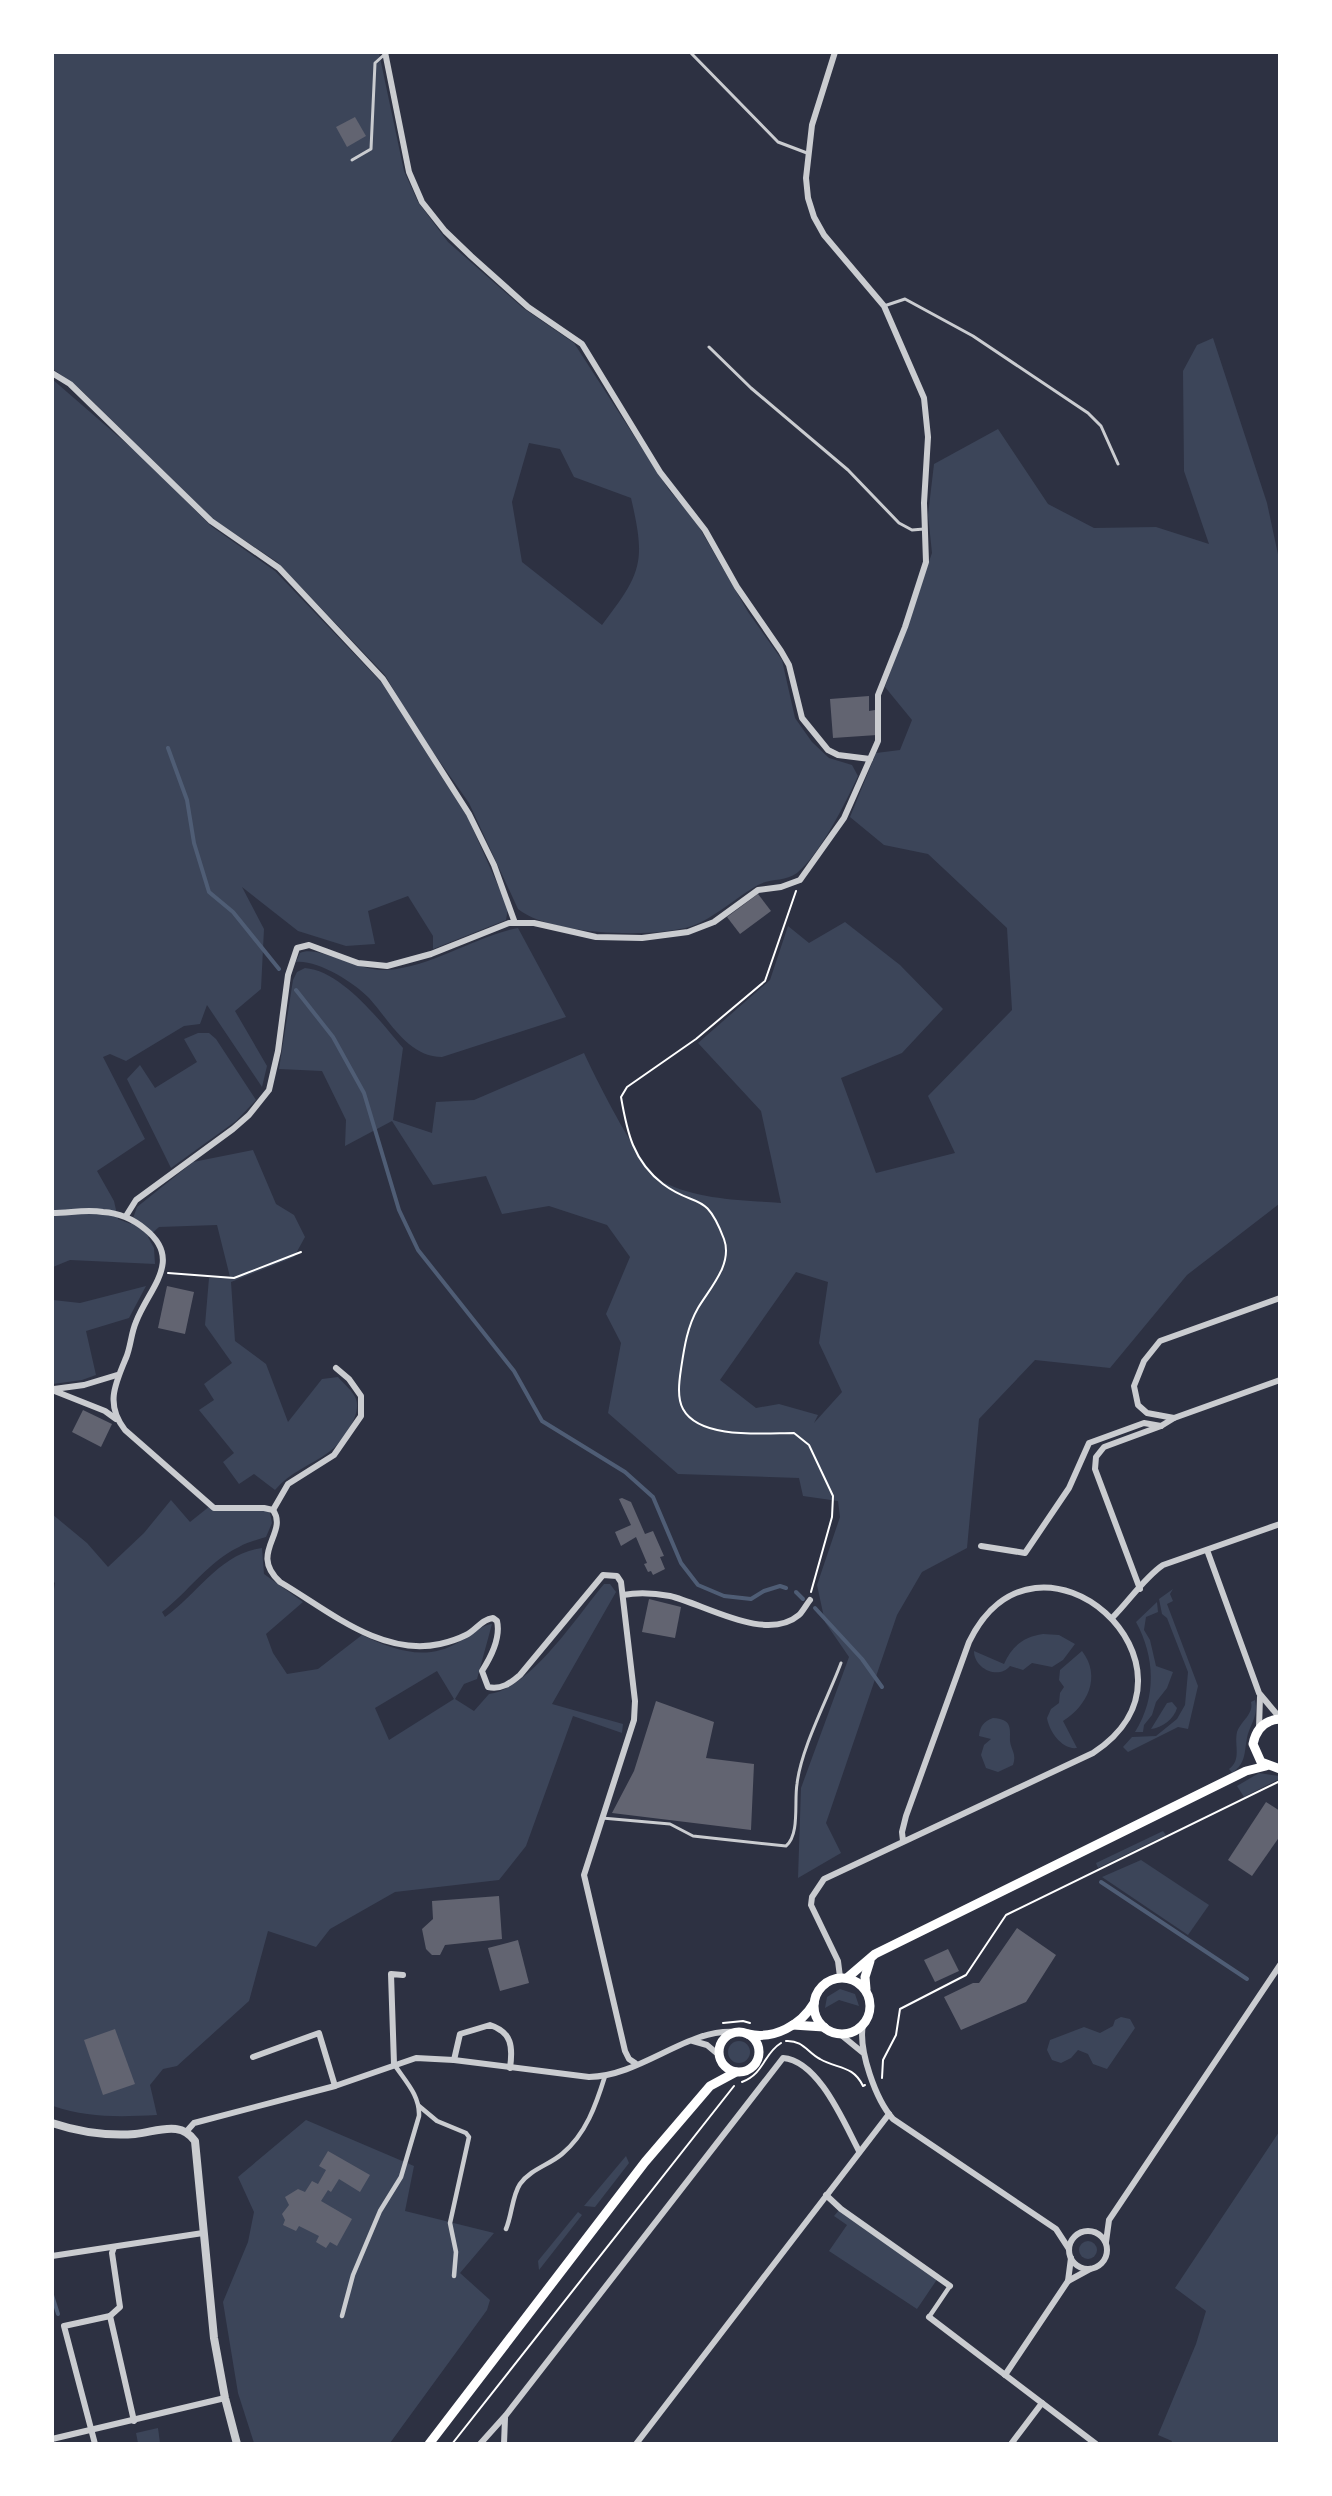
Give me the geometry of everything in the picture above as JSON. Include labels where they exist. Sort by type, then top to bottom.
[{"type":"main road","points":[[1246,1771],[1255,1752],[1255,1736],[1259,1728],[1266,1723],[1280,1719]]},
{"type":"main road","points":[[1255,1752],[1266,1766]]},
{"type":"main road","points":[[824,2028],[816,2016],[814,2003],[816,1995],[825,1983],[843,1978],[875,1954],[1246,1771],[1266,1766],[1280,1769]]},
{"type":"main road","points":[[793,2025],[824,2028],[840,2034],[852,2032],[863,2025],[870,2012],[866,1971],[875,1954]]},
{"type":"main road","points":[[843,1978],[866,1989]]},
{"type":"main road","points":[[711,2086],[721,2042],[725,2037],[737,2032],[772,2034],[793,2025],[814,2003]]},
{"type":"main road","points":[[748,2034],[757,2043],[759,2054]]},
{"type":"main road","points":[[429,2444],[645,2162],[711,2086],[736,2072],[748,2070],[772,2034]]},
{"type":"main road","points":[[719,2057],[726,2068],[736,2072]]},
{"type":"street","points":[[126,1216],[136,1200],[249,1115],[269,1090],[278,1051],[288,975],[297,948],[309,945],[358,963],[387,966],[430,954],[515,923],[534,923],[596,937],[668,935],[688,932],[714,922],[758,890],[782,887],[800,880],[844,818],[878,741],[878,696],[905,627],[926,562],[924,529],[928,437],[924,398],[884,306],[824,235],[814,217],[806,178],[808,153],[812,125],[836,52]]},
{"type":"street","points":[[385,53],[409,172],[422,202],[445,231],[535,313],[582,344],[660,472],[705,530],[737,587],[789,664],[802,718],[828,750],[838,755],[870,759]]},
{"type":"street","points":[[52,373],[70,384],[211,521],[279,568],[383,679],[469,814],[494,865],[515,923]]},
{"type":"street","points":[[52,1213],[103,1212],[126,1216],[159,1240],[163,1253],[161,1272],[136,1322],[127,1356],[117,1375],[113,1391],[117,1420]]},
{"type":"street","points":[[1174,1418],[1148,1413],[1138,1405],[1134,1386],[1143,1361],[1160,1341],[1280,1298]]},
{"type":"street","points":[[336,1368],[349,1379],[361,1396],[361,1416],[334,1455],[288,1484],[273,1510],[277,1521],[266,1555],[271,1574],[359,1629],[394,1646],[411,1648],[447,1643],[467,1635],[488,1618],[498,1621],[499,1628],[492,1656],[482,1671],[488,1687],[495,1689],[512,1682],[520,1675],[603,1575],[616,1576],[621,1582],[623,1595],[635,1701],[634,1720],[587,1861],[584,1882],[625,2051],[629,2059],[643,2064],[713,2032],[737,2032]]},
{"type":"street","points":[[52,1389],[84,1385],[117,1375]]},
{"type":"street","points":[[1140,1589],[1095,1469],[1095,1461],[1104,1447],[1161,1426],[1174,1418],[1280,1380]]},
{"type":"street","points":[[52,1389],[105,1411],[214,1508],[273,1510]]},
{"type":"street","points":[[981,1546],[1025,1553],[1069,1488],[1089,1443],[1144,1423],[1161,1426]]},
{"type":"street","points":[[1113,1617],[1163,1565],[1280,1524]]},
{"type":"street","points":[[1207,1550],[1259,1693],[1280,1719]]},
{"type":"street","points":[[843,1978],[838,1961],[812,1905],[812,1897],[824,1879],[1092,1753],[1112,1738],[1131,1708],[1137,1672],[1127,1637],[1113,1617],[1083,1596],[1047,1588],[1035,1588],[1010,1595],[989,1611],[974,1631],[966,1649],[904,1822],[903,1841]]},
{"type":"street","points":[[623,1595],[638,1593],[669,1596],[733,1620],[770,1625],[798,1616],[810,1600]]},
{"type":"street","points":[[1259,1693],[1259,1728]]},
{"type":"street","points":[[1068,2281],[1105,2259],[1109,2220],[1280,1965]]},
{"type":"street","points":[[403,1975],[391,1974],[394,2064],[426,2114],[466,2133],[468,2137],[450,2223],[456,2252],[454,2276]]},
{"type":"street","points":[[454,2060],[460,2034],[490,2025],[507,2033],[511,2041],[510,2068]]},
{"type":"street","points":[[863,2025],[863,2052],[889,2114],[1056,2229],[1069,2249],[1071,2258],[1068,2281],[1005,2375]]},
{"type":"street","points":[[253,2057],[320,2033],[335,2086]]},
{"type":"street","points":[[840,2034],[863,2052]]},
{"type":"street","points":[[693,2040],[707,2045],[719,2057]]},
{"type":"street","points":[[186,2132],[194,2123],[335,2086],[416,2058],[454,2060],[589,2077],[628,2070],[635,2063]]},
{"type":"street","points":[[484,2442],[783,2058],[790,2059],[818,2079],[831,2094],[859,2151]]},
{"type":"street","points":[[506,2229],[519,2185],[542,2165],[563,2153],[583,2129],[593,2114],[604,2076]]},
{"type":"street","points":[[342,2316],[353,2275],[381,2211],[401,2177],[419,2106]]},
{"type":"street","points":[[636,2444],[889,2114]]},
{"type":"street","points":[[52,2123],[91,2133],[124,2134],[174,2129],[186,2132],[196,2146],[214,2338],[225,2398],[237,2444]]},
{"type":"street","points":[[826,2195],[841,2209],[950,2286],[929,2317],[1096,2444]]},
{"type":"street","points":[[1056,2229],[1080,2232],[1109,2220]]},
{"type":"street","points":[[1088,2230],[1099,2233],[1106,2242]]},
{"type":"street","points":[[1069,2249],[1074,2237],[1080,2232]]},
{"type":"street","points":[[52,2256],[203,2234]]},
{"type":"street","points":[[95,2444],[64,2326],[110,2316],[120,2307],[112,2253],[114,2247]]},
{"type":"street","points":[[1071,2258],[1079,2267],[1090,2269]]},
{"type":"street","points":[[110,2316],[134,2421]]},
{"type":"street","points":[[52,2439],[225,2398]]},
{"type":"street","points":[[1011,2444],[1042,2403]]},
{"type":"street","points":[[504,2444],[503,2427],[506,2415]]},
{"type":"lane","points":[[690,52],[778,142],[808,153]]},
{"type":"lane","points":[[352,160],[371,149],[375,63],[385,53]]},
{"type":"lane","points":[[884,306],[905,299],[973,336],[1088,413],[1101,426],[1118,464]]},
{"type":"lane","points":[[709,347],[751,388],[848,470],[899,524],[912,530],[924,529]]},
{"type":"lane","points":[[602,1818],[670,1824],[693,1836],[786,1846],[791,1842],[794,1833],[797,1781],[802,1762],[842,1663]]},
{"type":"path","points":[[800,880],[765,981],[696,1040],[627,1088],[621,1097],[625,1124],[634,1152],[664,1184],[702,1202],[709,1209],[726,1244],[724,1266],[696,1311],[685,1344],[679,1396],[683,1409],[689,1417],[711,1429],[731,1433],[794,1433],[801,1436],[809,1445],[833,1496],[832,1517],[816,1567],[810,1600]]},
{"type":"path","points":[[161,1272],[207,1278],[234,1278],[301,1252]]},
{"type":"path","points":[[452,2444],[699,2127],[734,2086],[754,2077],[778,2045],[795,2041],[820,2060],[849,2069],[859,2078],[863,2086],[874,2082],[884,2076],[883,2060],[896,2035],[900,2009],[966,1976],[1006,1915],[1280,1781]]},
{"type":"shaded area","points":[[52,53],[379,53],[404,171],[418,202],[448,242],[523,308],[574,343],[669,490],[695,520],[748,612],[782,660],[795,718],[812,742],[829,758],[852,765],[858,776],[831,828],[806,865],[797,873],[788,878],[767,881],[758,885],[692,926],[653,932],[602,932],[577,929],[533,918],[518,909],[469,803],[416,728],[385,675],[277,562],[213,519],[80,389],[53,369]],"holes":[[[529,443],[560,449],[574,477],[631,498],[638,538],[637,566],[626,592],[602,625],[522,562],[512,502]]]},
{"type":"shaded area","points":[[1213,338],[1267,503],[1279,559],[1279,1204],[1187,1275],[1110,1368],[1035,1360],[979,1419],[967,1548],[922,1572],[897,1615],[826,1823],[841,1853],[798,1878],[801,1788],[849,1657],[825,1622],[817,1585],[840,1517],[838,1501],[803,1496],[799,1478],[678,1474],[608,1413],[621,1343],[606,1314],[630,1257],[607,1225],[549,1206],[502,1214],[486,1176],[433,1185],[392,1121],[345,1146],[346,1120],[322,1071],[279,1069],[293,980],[297,972],[305,968],[319,971],[333,978],[359,999],[403,1048],[393,1120],[432,1133],[436,1102],[474,1100],[584,1053],[632,1144],[654,1175],[663,1182],[706,1196],[781,1203],[761,1111],[698,1043],[770,980],[788,926],[809,943],[845,922],[900,965],[943,1009],[902,1053],[841,1078],[876,1173],[955,1153],[928,1096],[1012,1010],[1007,928],[928,854],[884,845],[850,817],[876,753],[900,750],[912,720],[885,687],[932,553],[928,515],[934,464],[998,429],[1048,504],[1094,528],[1156,527],[1209,544],[1184,471],[1183,371],[1197,345]],"holes":[[[796,1272],[828,1282],[819,1343],[842,1392],[814,1423],[818,1415],[779,1404],[756,1408],[720,1380]]]},
{"type":"shaded area","points":[[52,379],[142,457],[211,526],[275,571],[382,683],[468,818],[508,908],[506,920],[433,949],[433,936],[408,896],[368,911],[375,944],[346,946],[298,931],[242,887],[264,929],[261,989],[235,1011],[267,1066],[262,1087],[207,1005],[200,1024],[184,1026],[126,1061],[110,1054],[103,1057],[145,1139],[97,1171],[114,1201],[118,1219],[131,1224],[137,1207],[193,1162],[253,1150],[276,1204],[294,1215],[305,1237],[294,1257],[231,1282],[235,1341],[266,1364],[288,1422],[322,1379],[338,1377],[353,1393],[357,1406],[350,1428],[334,1448],[294,1473],[275,1490],[254,1474],[239,1484],[223,1462],[234,1453],[199,1410],[214,1400],[204,1384],[232,1363],[205,1325],[209,1278],[230,1277],[217,1225],[159,1227],[148,1237],[154,1248],[155,1264],[70,1260],[53,1267]]},
{"type":"shaded area","points":[[518,928],[566,1017],[442,1057],[419,1051],[409,1044],[369,998],[345,979],[325,968],[305,962],[296,962],[300,953],[307,951],[328,955],[364,967],[387,970],[404,968],[437,958],[501,932]]},
{"type":"shaded area","points":[[198,1033],[209,1033],[216,1039],[256,1100],[236,1121],[171,1168],[127,1079],[140,1065],[155,1088],[197,1062],[184,1039]]},
{"type":"shaded area","points":[[146,1286],[129,1318],[86,1331],[96,1375],[82,1380],[53,1384],[53,1300],[80,1303]]},
{"type":"shaded area","points":[[171,1500],[190,1522],[210,1506],[226,1511],[265,1510],[270,1513],[272,1523],[266,1537],[242,1545],[218,1560],[162,1612],[165,1617],[177,1608],[221,1566],[233,1558],[262,1548],[264,1574],[303,1602],[266,1634],[273,1653],[287,1674],[318,1669],[362,1635],[398,1649],[422,1653],[447,1648],[492,1624],[477,1679],[464,1684],[455,1699],[474,1711],[489,1694],[505,1689],[537,1665],[604,1584],[610,1584],[616,1592],[552,1704],[623,1724],[622,1733],[573,1716],[526,1846],[499,1880],[395,1892],[330,1929],[316,1947],[268,1931],[249,2001],[177,2066],[163,2069],[150,2085],[157,2115],[104,2116],[79,2113],[53,2106],[52,1601],[55,1583],[52,1580],[52,1514],[87,1543],[108,1567],[144,1533]],"holes":[[[437,1671],[454,1699],[389,1740],[375,1708]]]},
{"type":"shaded area","points":[[1173,1589],[1170,1594],[1173,1601],[1167,1604],[1198,1686],[1188,1729],[1178,1727],[1128,1752],[1123,1747],[1132,1737],[1156,1736],[1177,1719],[1185,1705],[1188,1672],[1167,1618],[1162,1614],[1159,1599]]},
{"type":"shaded area","points":[[1157,1602],[1158,1612],[1146,1617],[1144,1630],[1150,1640],[1156,1666],[1173,1672],[1167,1688],[1156,1702],[1152,1715],[1144,1725],[1143,1732],[1135,1732],[1147,1705],[1151,1677],[1147,1649],[1136,1622]]},
{"type":"shaded area","points":[[1043,1634],[1059,1635],[1075,1644],[1063,1660],[1052,1667],[1032,1663],[1023,1670],[1010,1666],[1000,1672],[994,1672],[982,1667],[975,1657],[974,1651],[1004,1664],[1019,1643]]},
{"type":"shaded area","points":[[1082,1651],[1091,1671],[1091,1681],[1085,1699],[1072,1715],[1063,1721],[1077,1748],[1071,1748],[1057,1739],[1047,1718],[1051,1709],[1059,1703],[1060,1693],[1064,1687],[1059,1680],[1060,1670]]},
{"type":"shaded area","points":[[1255,1700],[1255,1715],[1247,1738],[1244,1758],[1240,1766],[1232,1773],[1229,1769],[1236,1757],[1237,1732],[1251,1710],[1251,1702]]},
{"type":"shaded area","points":[[1172,1702],[1177,1708],[1173,1716],[1163,1725],[1151,1729],[1167,1703]]},
{"type":"shaded area","points":[[993,1718],[1004,1720],[1009,1725],[1014,1755],[1013,1765],[998,1772],[986,1768],[981,1755],[984,1745],[991,1739],[979,1736],[983,1724]]},
{"type":"shaded area","points":[[1259,1773],[1279,1776],[1279,1779],[1244,1797],[1237,1786]]},
{"type":"shaded area","points":[[1163,1831],[1166,1835],[1098,1868],[1096,1863]]},
{"type":"shaded area","points":[[1141,1860],[1209,1905],[1188,1935],[1102,1877]]},
{"type":"shaded area","points":[[840,1989],[855,1994],[859,2006],[839,2000],[825,2008],[827,1997]]},
{"type":"shaded area","points":[[1121,2017],[1130,2019],[1135,2028],[1107,2069],[1093,2064],[1088,2054],[1078,2050],[1071,2058],[1061,2063],[1052,2060],[1047,2050],[1050,2040],[1084,2027],[1100,2033],[1113,2026],[1115,2020]]},
{"type":"shaded area","points":[[739,2041],[747,2044],[750,2052],[747,2060],[739,2063],[731,2060],[728,2052],[731,2044]]},
{"type":"shaded area","points":[[306,2120],[414,2166],[405,2211],[494,2233],[460,2273],[490,2300],[487,2310],[390,2443],[254,2443],[238,2393],[223,2302],[248,2242],[254,2212],[238,2177]]},
{"type":"shaded area","points":[[1279,2132],[1279,2443],[1171,2443],[1172,2441],[1158,2435],[1196,2344],[1206,2311],[1175,2288]]},
{"type":"shaded area","points":[[626,2156],[629,2163],[595,2207],[584,2206]]},
{"type":"shaded area","points":[[840,2209],[940,2275],[917,2309],[829,2251],[847,2225],[834,2216]]},
{"type":"shaded area","points":[[578,2212],[582,2215],[539,2270],[538,2261]]},
{"type":"shaded area","points":[[1084,2241],[1092,2241],[1097,2246],[1095,2257],[1084,2259],[1079,2254],[1079,2246]]},
{"type":"shaded area","points":[[158,2428],[160,2443],[138,2443],[136,2433]]},
{"type":"building","points":[[355,117],[366,136],[347,147],[336,127]]},
{"type":"building","points":[[869,696],[869,711],[875,710],[877,735],[833,738],[830,699]]},
{"type":"building","points":[[758,894],[771,911],[740,934],[727,917]]},
{"type":"building","points":[[167,1286],[194,1292],[185,1334],[158,1328]]},
{"type":"building","points":[[83,1410],[112,1424],[101,1447],[72,1432]]},
{"type":"building","points":[[619,1499],[631,1502],[645,1534],[653,1531],[664,1556],[660,1557],[665,1569],[653,1575],[651,1571],[648,1572],[644,1564],[647,1563],[636,1537],[621,1546],[615,1532],[631,1525]]},
{"type":"building","points":[[649,1599],[681,1607],[675,1638],[642,1632]]},
{"type":"building","points":[[656,1701],[714,1722],[706,1758],[754,1764],[751,1830],[612,1813],[634,1771]]},
{"type":"building","points":[[1266,1802],[1280,1811],[1280,1836],[1252,1876],[1228,1860]]},
{"type":"building","points":[[499,1896],[502,1939],[445,1945],[440,1955],[432,1955],[426,1949],[422,1929],[433,1919],[432,1901]]},
{"type":"building","points":[[1017,1928],[1056,1955],[1026,2002],[961,2030],[944,1997],[973,1983],[979,1983]]},
{"type":"building","points":[[518,1940],[529,1983],[500,1991],[488,1948]]},
{"type":"building","points":[[948,1949],[959,1971],[935,1982],[924,1960]]},
{"type":"building","points":[[115,2029],[135,2084],[103,2095],[84,2040]]},
{"type":"building","points":[[328,2151],[370,2175],[360,2192],[339,2179],[331,2192],[328,2190],[321,2201],[352,2219],[337,2246],[330,2242],[326,2248],[316,2242],[319,2236],[299,2226],[296,2231],[283,2225],[285,2220],[282,2214],[289,2205],[285,2197],[298,2189],[305,2192],[312,2181],[318,2184],[326,2170],[319,2166]]},
{"type":"waterway","points":[[168,748],[187,800],[194,843],[209,892],[233,912],[279,969]]},
{"type":"waterway","points":[[296,990],[333,1037],[364,1093],[399,1210],[418,1250],[514,1371],[542,1421],[625,1472],[653,1497],[681,1563],[698,1585],[724,1596],[751,1599],[764,1591],[780,1586],[786,1588]]},
{"type":"waterway","points":[[796,1592],[803,1599]]},
{"type":"waterway","points":[[815,1608],[862,1659],[882,1687]]},
{"type":"waterway","points":[[1101,1882],[1247,1979]]},
{"type":"waterway","points":[[52,2295],[58,2314]]}]
